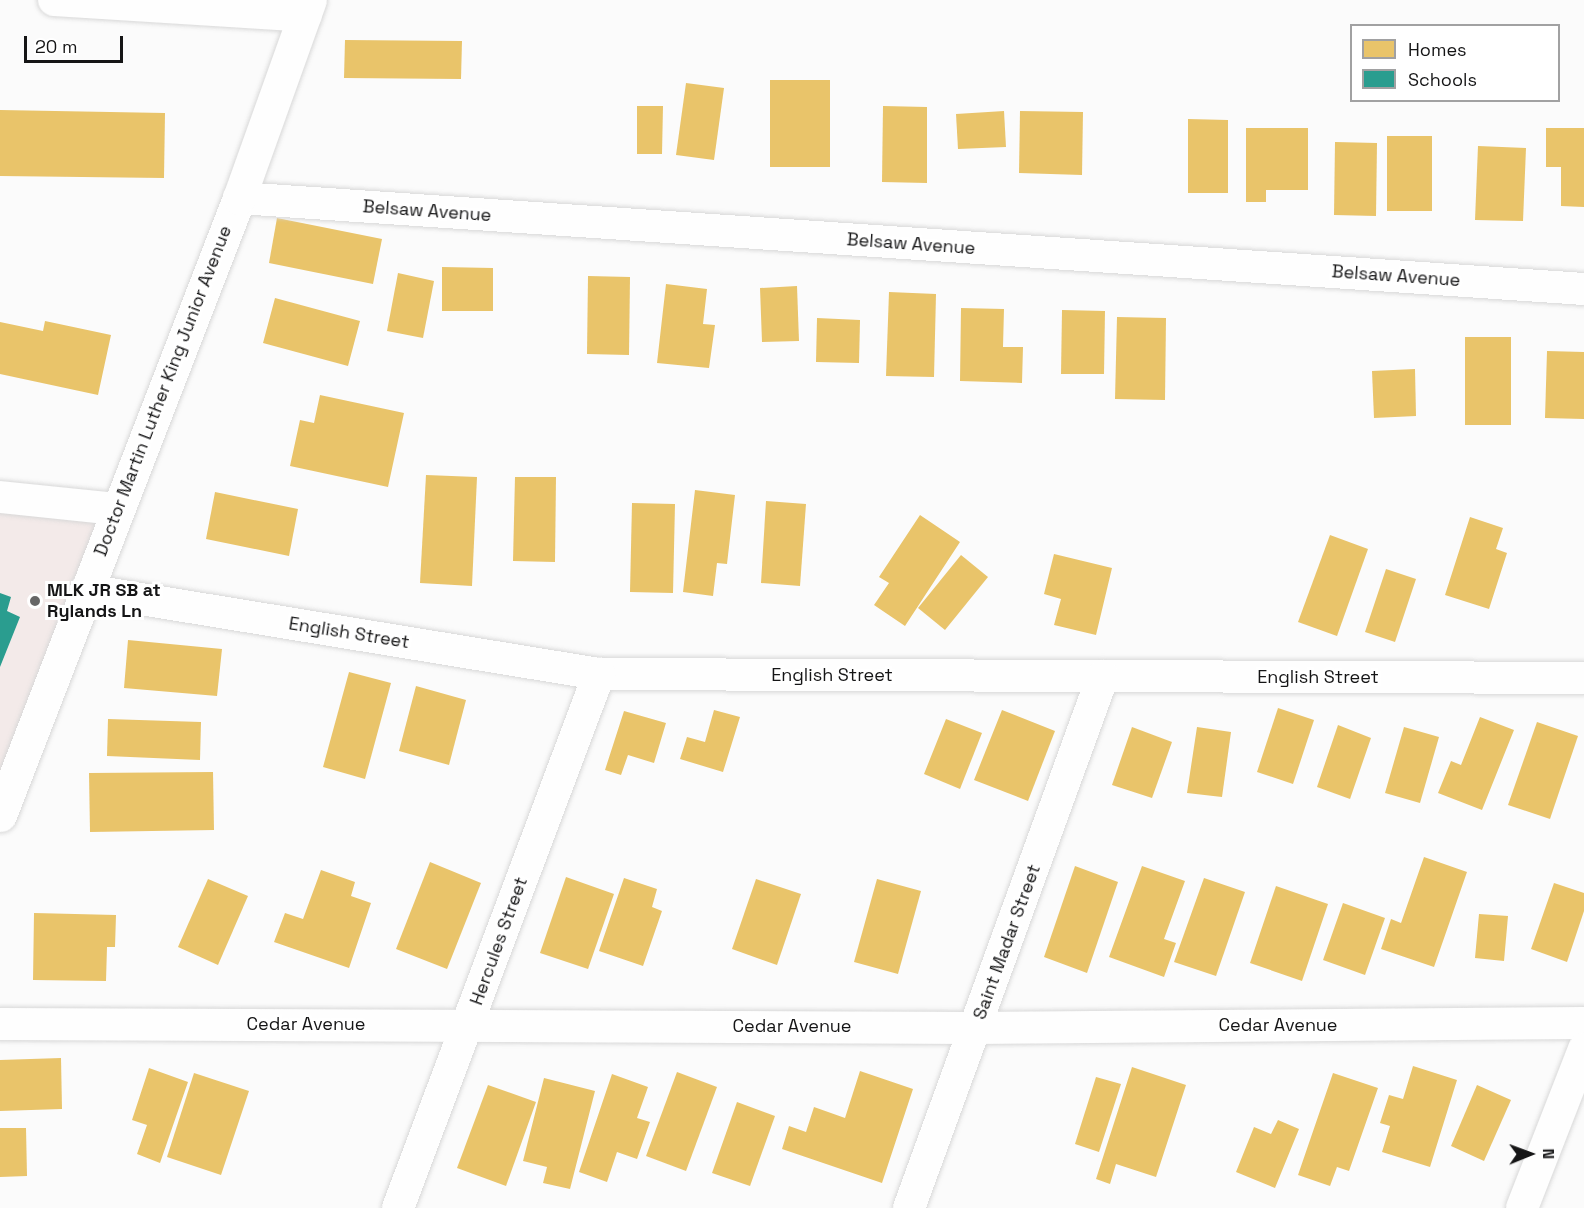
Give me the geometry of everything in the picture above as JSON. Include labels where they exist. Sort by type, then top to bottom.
[{"type":"main road","name":"Doctor Martin Luther King Junior Avenue","points":[[0,815],[239,198],[308,8]]},
{"type":"street","points":[[54,0],[308,8]]},
{"type":"street","name":"Belsaw Avenue","points":[[239,198],[1584,289]]},
{"type":"street","points":[[0,497],[117,509]]},
{"type":"street","name":"English Street","points":[[86,590],[599,674],[1584,678]]},
{"type":"street","name":"Hercules Street","points":[[398,1208],[599,674]]},
{"type":"street","name":"Saint Madar Street","points":[[909,1208],[1103,676]]},
{"type":"street","name":"Cedar Avenue","points":[[0,1024],[976,1028],[1584,1023]]},
{"type":"street","points":[[1522,1208],[1584,1049]]},
{"type":"shaded area","points":[[0,497],[117,509],[0,815]]},
{"type":"building: Homes","points":[[345,40],[462,41],[461,79],[344,78]]},
{"type":"building: Homes","points":[[770,80],[830,80],[830,167],[770,167]]},
{"type":"building: Homes","points":[[686,83],[724,88],[714,160],[676,155]]},
{"type":"building: Homes","points":[[637,106],[663,106],[662,154],[637,154]]},
{"type":"building: Homes","points":[[883,106],[927,107],[927,183],[882,182]]},
{"type":"building: Homes","points":[[0,110],[165,113],[164,178],[0,176]]},
{"type":"building: Homes","points":[[1004,111],[1006,147],[958,149],[956,114]]},
{"type":"building: Homes","points":[[1020,111],[1083,112],[1082,175],[1019,173]]},
{"type":"building: Homes","points":[[1188,119],[1228,120],[1228,193],[1188,193]]},
{"type":"building: Homes","points":[[1246,128],[1308,128],[1308,190],[1266,190],[1266,202],[1246,202]]},
{"type":"building: Homes","points":[[1546,128],[1584,128],[1584,207],[1561,206],[1561,167],[1546,167]]},
{"type":"building: Homes","points":[[1387,136],[1432,136],[1432,211],[1387,211]]},
{"type":"building: Homes","points":[[1335,142],[1377,143],[1376,216],[1334,215]]},
{"type":"building: Homes","points":[[1478,146],[1526,148],[1523,221],[1475,220]]},
{"type":"building: Homes","points":[[277,218],[382,239],[373,284],[269,263]]},
{"type":"building: Homes","points":[[442,267],[493,268],[493,311],[442,311]]},
{"type":"building: Homes","points":[[398,273],[434,281],[423,338],[387,331]]},
{"type":"building: Homes","points":[[588,276],[630,277],[629,355],[587,354]]},
{"type":"building: Homes","points":[[666,284],[707,289],[703,324],[715,325],[709,368],[657,363]]},
{"type":"building: Homes","points":[[797,286],[799,341],[762,342],[760,288]]},
{"type":"building: Homes","points":[[889,292],[936,294],[934,377],[886,376]]},
{"type":"building: Homes","points":[[275,298],[360,321],[348,366],[263,343]]},
{"type":"building: Homes","points":[[961,308],[1004,309],[1003,347],[1023,347],[1022,383],[960,381]]},
{"type":"building: Homes","points":[[1062,310],[1105,311],[1104,374],[1061,374]]},
{"type":"building: Homes","points":[[1117,317],[1166,318],[1165,400],[1115,399]]},
{"type":"building: Homes","points":[[817,318],[860,320],[859,363],[816,362]]},
{"type":"building: Homes","points":[[45,321],[111,335],[98,395],[0,374],[0,322],[43,331]]},
{"type":"building: Homes","points":[[1465,337],[1511,337],[1511,425],[1465,425]]},
{"type":"building: Homes","points":[[1547,351],[1584,352],[1584,419],[1545,418]]},
{"type":"building: Homes","points":[[1415,369],[1416,416],[1374,418],[1372,371]]},
{"type":"building: Homes","points":[[320,395],[404,413],[388,487],[290,466],[300,420],[314,423]]},
{"type":"building: Homes","points":[[426,475],[477,477],[472,586],[420,583]]},
{"type":"building: Homes","points":[[515,477],[556,477],[555,562],[513,561]]},
{"type":"building: Homes","points":[[695,490],[735,495],[727,564],[717,563],[713,596],[683,592]]},
{"type":"building: Homes","points":[[215,492],[298,509],[289,556],[206,539]]},
{"type":"building: Homes","points":[[766,501],[806,504],[800,586],[761,583]]},
{"type":"building: Homes","points":[[632,503],[675,504],[673,593],[630,592]]},
{"type":"building: Homes","points":[[920,515],[960,542],[905,626],[874,605],[889,583],[879,577]]},
{"type":"building: Homes","points":[[1470,517],[1503,528],[1496,549],[1507,553],[1489,609],[1445,595]]},
{"type":"building: Homes","points":[[1330,535],[1368,549],[1337,636],[1298,622]]},
{"type":"building: Homes","points":[[1054,554],[1112,568],[1096,635],[1054,625],[1061,599],[1044,594]]},
{"type":"building: Homes","points":[[961,555],[988,577],[945,630],[918,608]]},
{"type":"building: Homes","points":[[1386,569],[1416,579],[1395,642],[1365,632]]},
{"type":"building: Homes","points":[[128,640],[222,649],[217,696],[124,688]]},
{"type":"building: Homes","points":[[349,672],[391,683],[365,779],[323,767]]},
{"type":"building: Homes","points":[[416,686],[466,700],[449,765],[399,751]]},
{"type":"building: Homes","points":[[1278,708],[1314,720],[1293,784],[1257,772]]},
{"type":"building: Homes","points":[[714,710],[740,717],[723,772],[680,759],[687,737],[705,742]]},
{"type":"building: Homes","points":[[1002,710],[1055,731],[1028,801],[974,780]]},
{"type":"building: Homes","points":[[624,711],[666,723],[654,763],[628,755],[621,775],[605,770]]},
{"type":"building: Homes","points":[[1480,717],[1514,730],[1482,810],[1438,793],[1451,761],[1461,765]]},
{"type":"building: Homes","points":[[108,719],[201,722],[200,760],[107,756]]},
{"type":"building: Homes","points":[[946,719],[982,733],[960,789],[924,774]]},
{"type":"building: Homes","points":[[1537,722],[1578,736],[1550,819],[1508,805]]},
{"type":"building: Homes","points":[[1338,725],[1371,738],[1350,799],[1317,787]]},
{"type":"building: Homes","points":[[1132,727],[1172,742],[1152,798],[1112,785]]},
{"type":"building: Homes","points":[[1197,727],[1231,732],[1222,797],[1187,793]]},
{"type":"building: Homes","points":[[1404,727],[1439,737],[1420,803],[1385,793]]},
{"type":"building: Homes","points":[[213,772],[214,830],[90,832],[89,773]]},
{"type":"building: Homes","points":[[1424,857],[1467,872],[1434,967],[1381,949],[1391,919],[1401,923]]},
{"type":"building: Homes","points":[[430,862],[481,883],[447,969],[396,949]]},
{"type":"building: Homes","points":[[1075,866],[1118,882],[1087,973],[1044,957]]},
{"type":"building: Homes","points":[[1142,866],[1185,881],[1164,939],[1176,943],[1164,977],[1109,957]]},
{"type":"building: Homes","points":[[321,870],[355,882],[351,896],[371,903],[349,968],[274,942],[285,913],[303,919]]},
{"type":"building: Homes","points":[[566,877],[614,894],[588,969],[540,953]]},
{"type":"building: Homes","points":[[624,878],[657,889],[652,907],[662,911],[643,966],[599,951]]},
{"type":"building: Homes","points":[[1204,878],[1245,892],[1216,976],[1174,962]]},
{"type":"building: Homes","points":[[208,879],[248,896],[218,965],[178,947]]},
{"type":"building: Homes","points":[[756,879],[801,894],[777,965],[732,949]]},
{"type":"building: Homes","points":[[877,879],[921,891],[898,974],[854,962]]},
{"type":"building: Homes","points":[[1554,883],[1584,893],[1584,911],[1567,962],[1531,949]]},
{"type":"building: Homes","points":[[1276,886],[1328,904],[1302,981],[1250,963]]},
{"type":"building: Homes","points":[[1343,903],[1385,918],[1365,975],[1323,960]]},
{"type":"building: Homes","points":[[34,913],[116,915],[115,947],[107,947],[106,981],[33,980]]},
{"type":"building: Homes","points":[[1479,914],[1508,916],[1504,961],[1475,958]]},
{"type":"building: Homes","points":[[61,1058],[62,1109],[0,1111],[0,1060]]},
{"type":"building: Homes","points":[[1413,1066],[1457,1080],[1430,1167],[1382,1152],[1390,1126],[1380,1123],[1389,1095],[1403,1099]]},
{"type":"building: Homes","points":[[1132,1067],[1186,1085],[1156,1177],[1116,1164],[1110,1184],[1096,1179]]},
{"type":"building: Homes","points":[[149,1068],[188,1082],[160,1163],[137,1154],[147,1125],[132,1120]]},
{"type":"building: Homes","points":[[860,1071],[913,1089],[882,1183],[782,1149],[789,1126],[806,1132],[814,1107],[845,1118]]},
{"type":"building: Homes","points":[[677,1072],[717,1087],[686,1171],[646,1156]]},
{"type":"building: Homes","points":[[194,1073],[249,1091],[221,1175],[167,1157]]},
{"type":"building: Homes","points":[[1333,1073],[1378,1088],[1349,1171],[1337,1167],[1330,1186],[1298,1175]]},
{"type":"building: Homes","points":[[612,1074],[648,1087],[637,1118],[650,1122],[637,1159],[617,1152],[607,1182],[579,1172]]},
{"type":"building: Homes","points":[[1096,1077],[1121,1084],[1099,1152],[1075,1144]]},
{"type":"building: Homes","points":[[544,1078],[595,1091],[570,1189],[543,1183],[547,1167],[523,1161]]},
{"type":"building: Homes","points":[[488,1085],[536,1102],[506,1186],[457,1168]]},
{"type":"building: Homes","points":[[1477,1085],[1511,1100],[1484,1161],[1451,1146]]},
{"type":"building: Homes","points":[[737,1102],[775,1116],[750,1186],[712,1173]]},
{"type":"building: Homes","points":[[1278,1120],[1299,1129],[1275,1188],[1236,1172],[1254,1127],[1271,1134]]},
{"type":"building: Homes","points":[[0,1128],[26,1128],[27,1176],[0,1177]]},
{"type":"building: Schools","points":[[0,593],[11,597],[7,611],[20,617],[0,667]]},
{"type":"place","name":"MLK JR SB at Rylands Ln","points":[[35,601]]}]
